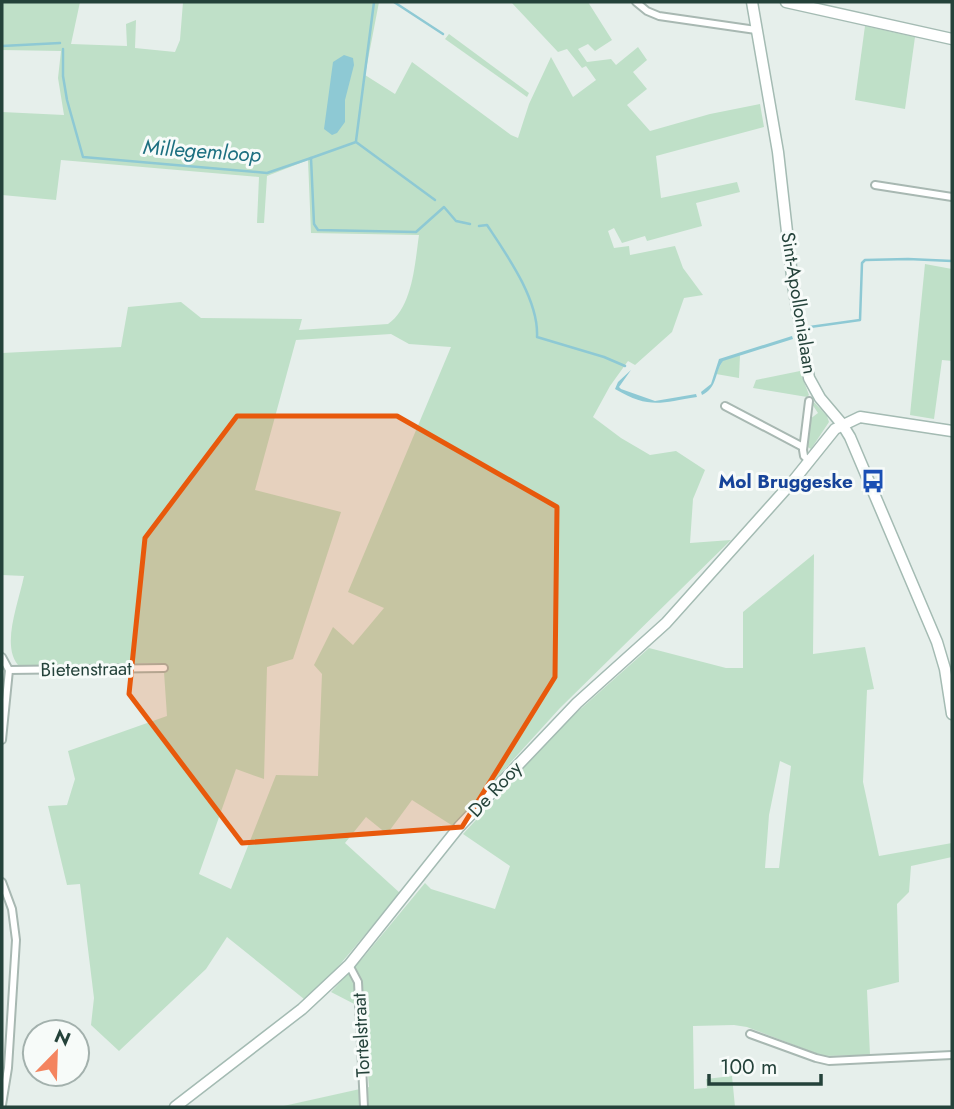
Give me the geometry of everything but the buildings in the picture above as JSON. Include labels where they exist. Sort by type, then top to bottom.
[{"type":"street","points":[[636,2],[659,16],[756,30]]},
{"type":"street","name":"Sint-Apollonialaan","points":[[752,2],[778,152],[804,355],[813,386],[842,424],[932,628],[951,685],[952,714]]},
{"type":"street","points":[[786,2],[952,39]]},
{"type":"street","points":[[875,185],[952,197]]},
{"type":"street","points":[[809,401],[803,447],[804,456],[809,461]]},
{"type":"street","points":[[725,406],[803,447]]},
{"type":"street","points":[[842,424],[865,418],[952,431]]},
{"type":"street","name":"De Rooy","points":[[175,1107],[302,1009],[349,965],[459,827],[577,703],[666,623],[809,461],[829,434],[842,424]]},
{"type":"street","points":[[2,657],[9,670],[2,740]]},
{"type":"street","name":"Bietenstraat","points":[[9,670],[164,668]]},
{"type":"street","points":[[2,882],[12,909],[16,940],[8,1068],[2,1105]]},
{"type":"street","name":"Tortelstraat","points":[[349,965],[358,982],[364,1107]]},
{"type":"street","points":[[750,1034],[830,1061],[952,1055]]},
{"type":"highlighted area","points":[[237,416],[397,416],[557,507],[555,677],[462,827],[242,843],[129,694],[145,538]]},
{"type":"green space","points":[[2,2],[80,2],[71,44],[127,46],[126,24],[136,20],[135,48],[175,52],[180,40],[183,2],[379,2],[365,75],[395,94],[412,62],[518,138],[529,104],[551,57],[573,97],[596,80],[586,66],[582,68],[567,49],[558,52],[511,2],[588,2],[612,40],[595,51],[588,44],[578,49],[587,62],[611,59],[616,65],[638,47],[647,60],[633,72],[647,89],[627,105],[650,131],[710,114],[760,104],[764,127],[656,156],[661,198],[737,182],[740,192],[696,203],[702,226],[647,241],[645,236],[622,243],[614,228],[608,231],[614,248],[629,246],[630,255],[675,246],[683,268],[703,295],[684,298],[672,332],[635,365],[628,361],[593,417],[650,455],[676,451],[705,470],[693,499],[690,543],[731,540],[560,708],[453,826],[412,800],[387,834],[366,817],[345,843],[400,893],[332,974],[304,999],[227,937],[206,969],[119,1051],[91,1025],[94,998],[80,884],[67,885],[48,806],[67,805],[75,779],[68,751],[167,716],[164,672],[161,663],[20,667],[14,659],[11,649],[12,625],[24,576],[2,575],[2,353],[121,347],[128,307],[181,302],[201,318],[302,319],[299,330],[388,324],[403,307],[408,295],[419,235],[311,233],[308,160],[267,176],[264,223],[257,223],[259,177],[61,160],[56,200],[2,195],[2,112],[64,115],[58,78],[61,51],[2,50]],"holes":[[[391,334],[409,344],[451,347],[348,592],[384,608],[353,645],[333,627],[314,665],[322,674],[318,776],[276,775],[231,889],[199,874],[236,769],[264,779],[267,667],[293,659],[341,512],[255,490],[296,340]]]},
{"type":"green space","points":[[865,26],[915,37],[905,109],[855,100]]},
{"type":"green space","points":[[449,34],[529,93],[527,97],[445,39]]},
{"type":"green space","points":[[925,264],[952,269],[952,361],[942,360],[934,419],[910,415]]},
{"type":"green space","points":[[740,355],[739,378],[716,374],[723,360]]},
{"type":"green space","points":[[800,371],[809,395],[807,397],[753,388],[756,380]]},
{"type":"green space","points":[[811,399],[827,416],[829,422],[811,449],[806,446],[810,419],[818,413]]},
{"type":"green space","points":[[814,554],[813,654],[865,647],[874,689],[867,690],[863,782],[879,856],[952,843],[952,857],[911,866],[909,892],[897,904],[899,982],[867,990],[870,1055],[823,1056],[747,1027],[693,1026],[694,1089],[707,1088],[706,1079],[732,1076],[735,1107],[279,1107],[369,1087],[362,1008],[331,992],[425,883],[431,889],[495,909],[510,866],[463,834],[567,721],[649,648],[726,668],[743,668],[743,612]],"holes":[[[780,761],[791,766],[779,868],[765,868],[769,815]]]},
{"type":"water","points":[[344,55],[353,58],[354,65],[345,100],[345,122],[337,133],[332,135],[324,129],[333,62]]},
{"type":"water","points":[[792,336],[793,339],[723,361],[711,388],[702,395],[701,392],[711,384],[719,359]]},
{"type":"water","points":[[631,370],[619,387],[621,389],[655,401],[696,394],[697,397],[655,403],[637,400],[615,389],[618,382]]},
{"type":"waterway","points":[[356,141],[374,2]]},
{"type":"waterway","points":[[394,2],[443,34]]},
{"type":"waterway","name":"Millegemloop","points":[[2,46],[60,43]]},
{"type":"waterway","name":"Millegemloop","points":[[63,49],[63,76],[67,100],[83,157],[267,173],[311,158],[314,224],[318,230],[416,232],[444,207],[456,221],[470,224]]},
{"type":"waterway","points":[[311,158],[356,142],[435,200]]},
{"type":"waterway","name":"Millegemloop","points":[[479,226],[487,225],[520,278],[533,308],[537,337],[625,366]]},
{"type":"waterway","name":"Millegemloop","points":[[810,327],[860,320],[862,263],[865,260],[952,261]]},
{"type":"place","name":"Mol Bruggeske","points":[[873,481]]}]
